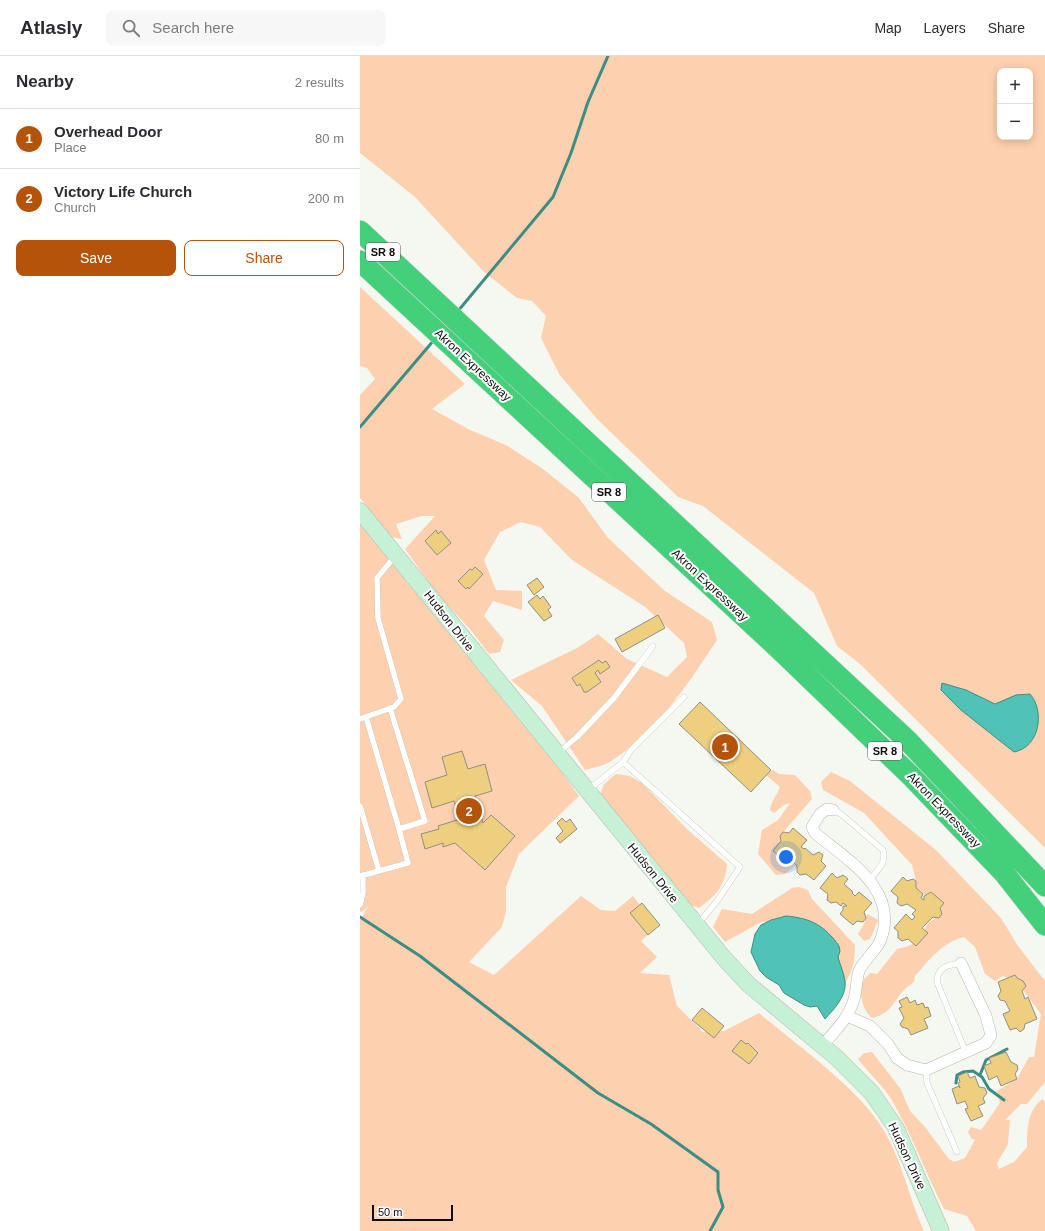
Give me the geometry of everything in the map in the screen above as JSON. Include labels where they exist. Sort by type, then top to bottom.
[{"type":"highway","name":"Akron Expressway","points":[[360,231],[908,741],[1045,886]]},
{"type":"highway","name":"Akron Expressway","points":[[360,261],[777,647],[910,775],[1004,873],[1045,925]]},
{"type":"street","name":"Hudson Drive","points":[[360,511],[696,926],[748,984],[842,1063],[872,1093],[896,1128],[941,1231]]},
{"type":"street","points":[[822,1046],[847,1016],[855,998],[859,972],[866,958],[881,939],[884,923],[884,908],[878,890],[869,880],[815,833],[812,827],[820,814],[827,809],[833,810]]},
{"type":"street","points":[[847,1016],[870,1026],[888,1044],[897,1058],[907,1065],[926,1070],[966,1053],[986,1043],[991,1036],[986,1016],[961,963]]},
{"type":"lane","points":[[360,904],[363,893],[362,875],[408,863],[399,829],[363,718],[394,707],[400,699],[378,618],[377,578],[396,554]]},
{"type":"lane","points":[[556,754],[577,737],[614,698],[653,646]]},
{"type":"lane","points":[[586,791],[623,762],[631,750],[684,696]]},
{"type":"lane","points":[[390,708],[425,821],[399,829]]},
{"type":"lane","points":[[623,762],[740,867],[717,901],[696,926]]},
{"type":"lane","points":[[360,806],[378,871]]},
{"type":"lane","points":[[833,810],[841,814],[883,850],[883,864],[869,880]]},
{"type":"lane","points":[[961,963],[946,966],[941,969],[938,973],[937,982],[966,1053]]},
{"type":"lane","points":[[926,1070],[927,1083],[957,1152]]},
{"type":"shaded area","points":[[360,56],[1045,56],[1045,848],[860,664],[837,646],[814,593],[703,506],[678,497],[597,419],[559,374],[541,338],[546,316],[532,301],[517,298],[484,272],[415,197],[360,153]]},
{"type":"shaded area","points":[[360,287],[465,384],[432,409],[470,430],[506,445],[543,469],[579,498],[608,538],[665,591],[712,622],[717,640],[682,691],[656,723],[641,738],[608,763],[585,770],[542,706],[511,680],[577,648],[598,634],[627,659],[667,677],[687,657],[684,643],[645,607],[572,560],[540,527],[521,522],[500,532],[484,560],[496,590],[522,591],[522,610],[493,601],[484,616],[504,640],[500,652],[489,654],[469,628],[437,594],[405,549],[435,516],[422,516],[396,524],[402,539],[391,537],[360,498],[360,395],[375,379],[367,368],[360,366]]},
{"type":"shaded area","points":[[360,524],[563,774],[579,796],[519,854],[506,887],[506,911],[502,927],[469,962],[494,975],[581,896],[601,910],[615,911],[633,896],[640,905],[630,913],[648,935],[641,941],[657,957],[640,973],[669,975],[677,1006],[703,1032],[724,1031],[759,1013],[843,1083],[872,1114],[890,1141],[924,1231],[360,1231],[360,921],[368,906],[360,912]]},
{"type":"shaded area","points":[[773,770],[779,774],[795,775],[810,791],[812,799],[780,836],[781,841],[774,851],[787,862],[792,857],[795,859],[793,862],[796,865],[785,874],[776,875],[758,854],[762,830],[778,820],[790,803],[784,805],[774,813],[770,810],[780,787],[766,775]]},
{"type":"shaded area","points":[[831,772],[850,781],[936,850],[1001,918],[1018,946],[1045,981],[1045,1082],[1027,1104],[1021,1104],[1005,1120],[1010,1120],[1008,1144],[997,1163],[999,1169],[1014,1162],[1027,1147],[1029,1121],[1033,1109],[1042,1099],[1045,1102],[1045,1231],[976,1231],[967,1216],[944,1209],[899,1112],[883,1088],[858,1059],[864,1053],[872,1052],[900,1088],[910,1111],[925,1127],[949,1159],[954,1162],[965,1158],[975,1140],[971,1138],[968,1132],[971,1127],[981,1130],[1000,1103],[997,1091],[1017,1079],[1029,1057],[1034,1057],[1041,1014],[1017,982],[1003,976],[995,981],[985,974],[975,947],[964,937],[956,939],[937,952],[915,976],[914,982],[905,989],[888,1010],[879,1016],[872,1018],[869,1015],[866,1011],[861,996],[863,981],[870,973],[877,974],[897,949],[909,946],[921,939],[927,925],[935,918],[939,917],[935,896],[931,892],[927,896],[916,888],[912,865],[864,813],[823,790],[821,782]]},
{"type":"shaded area","points":[[616,774],[630,776],[642,783],[688,830],[727,864],[726,872],[719,889],[711,899],[699,908],[690,905],[600,795],[604,784]]},
{"type":"shaded area","points":[[799,887],[808,890],[812,899],[855,945],[853,965],[845,983],[838,957],[840,951],[825,931],[810,921],[794,916],[785,916],[761,922],[725,942],[713,927],[722,909],[752,914],[792,888]]},
{"type":"shaded area","points":[[867,914],[878,921],[870,939],[864,941],[858,934],[864,924]]},
{"type":"water","points":[[942,683],[966,690],[995,704],[1016,695],[1030,694],[1035,701],[1038,719],[1037,728],[1030,743],[1023,749],[1014,752],[961,710],[941,690]]},
{"type":"water","points":[[786,916],[803,919],[817,924],[834,939],[839,946],[840,951],[838,957],[845,987],[839,1002],[825,1019],[817,1006],[810,1007],[804,1005],[784,993],[779,985],[766,977],[760,971],[751,952],[755,934],[761,925],[771,920]]},
{"type":"building","points":[[436,530],[438,534],[441,531],[451,543],[437,555],[425,541]]},
{"type":"building","points":[[475,567],[483,574],[469,589],[468,587],[466,589],[458,581],[470,569],[472,570]]},
{"type":"building","points":[[537,578],[544,587],[534,595],[527,585]]},
{"type":"building","points":[[537,595],[540,599],[543,596],[551,607],[548,610],[552,616],[544,621],[528,602]]},
{"type":"building","points":[[658,615],[665,628],[622,652],[615,639]]},
{"type":"building","points":[[599,660],[602,663],[606,661],[610,667],[600,674],[598,670],[595,673],[601,682],[587,692],[584,692],[580,684],[577,686],[572,678]]},
{"type":"building","points":[[700,702],[771,770],[751,792],[679,724]]},
{"type":"building","points":[[462,751],[468,769],[485,764],[492,791],[475,796],[483,823],[491,815],[515,836],[485,870],[455,843],[443,847],[443,843],[425,849],[421,834],[439,829],[438,826],[460,819],[454,801],[432,808],[425,782],[447,775],[442,757]]},
{"type":"building","points":[[562,818],[566,822],[570,819],[577,829],[560,843],[556,838],[563,831],[557,823]]},
{"type":"building","points":[[793,828],[807,840],[801,847],[804,849],[805,848],[813,855],[819,852],[823,855],[821,861],[826,866],[814,880],[806,874],[800,875],[797,872],[797,866],[793,862],[795,859],[792,857],[787,862],[773,851],[781,841],[780,836],[783,832],[789,833]]},
{"type":"building","points":[[832,873],[837,878],[843,875],[848,879],[844,884],[853,892],[852,893],[855,896],[859,892],[872,903],[864,912],[866,918],[863,922],[857,921],[853,925],[840,914],[843,910],[843,906],[847,906],[843,903],[841,906],[836,902],[831,903],[827,900],[828,894],[820,888]]},
{"type":"building","points":[[903,877],[907,881],[913,879],[916,881],[916,888],[923,894],[921,898],[924,900],[924,896],[931,892],[944,903],[940,908],[942,914],[939,918],[933,917],[922,928],[928,933],[916,946],[908,939],[902,941],[898,938],[898,931],[894,928],[906,914],[912,920],[915,917],[912,914],[916,910],[907,904],[901,906],[897,903],[898,897],[891,891]]},
{"type":"building","points":[[642,903],[660,925],[648,935],[630,913]]},
{"type":"building","points":[[1015,975],[1023,981],[1026,986],[1022,991],[1025,999],[1028,997],[1037,1019],[1025,1024],[1024,1029],[1020,1032],[1016,1028],[1010,1030],[1003,1014],[1010,1011],[1005,1001],[1000,1000],[998,996],[1001,991],[998,982]]},
{"type":"building","points":[[907,997],[910,1003],[915,1000],[917,1005],[923,1003],[925,1008],[928,1007],[931,1016],[924,1019],[928,1028],[911,1035],[908,1029],[902,1027],[900,1024],[904,1018],[899,1008],[902,1007],[899,1001]]},
{"type":"building","points":[[702,1008],[724,1026],[714,1038],[692,1020]]},
{"type":"building","points":[[741,1040],[746,1044],[748,1043],[758,1053],[749,1064],[732,1051]]},
{"type":"building","points":[[1006,1052],[1011,1062],[1017,1065],[1018,1069],[1015,1074],[1017,1079],[1001,1086],[997,1076],[989,1080],[984,1066],[991,1063],[989,1058]]},
{"type":"building","points":[[967,1072],[970,1078],[975,1076],[979,1087],[985,1088],[987,1093],[983,1098],[985,1103],[978,1106],[983,1116],[971,1121],[965,1109],[968,1108],[965,1101],[957,1104],[952,1089],[959,1086],[960,1088],[958,1076]]},
{"type":"waterway","points":[[458,311],[553,197],[571,153],[588,102],[608,56]]},
{"type":"waterway","points":[[360,427],[434,340]]},
{"type":"waterway","points":[[360,917],[420,956],[598,1093],[651,1124],[718,1172],[718,1190],[723,1207],[710,1231]]},
{"type":"waterway","points":[[980,1075],[986,1060],[1007,1049]]},
{"type":"waterway","points":[[956,1083],[957,1075],[963,1072],[973,1071],[982,1077],[989,1089],[1004,1100]]},
{"type":"place","name":"Overhead Door","points":[[725,747]]},
{"type":"place","name":"Victory Life Church","points":[[469,811]]}]
